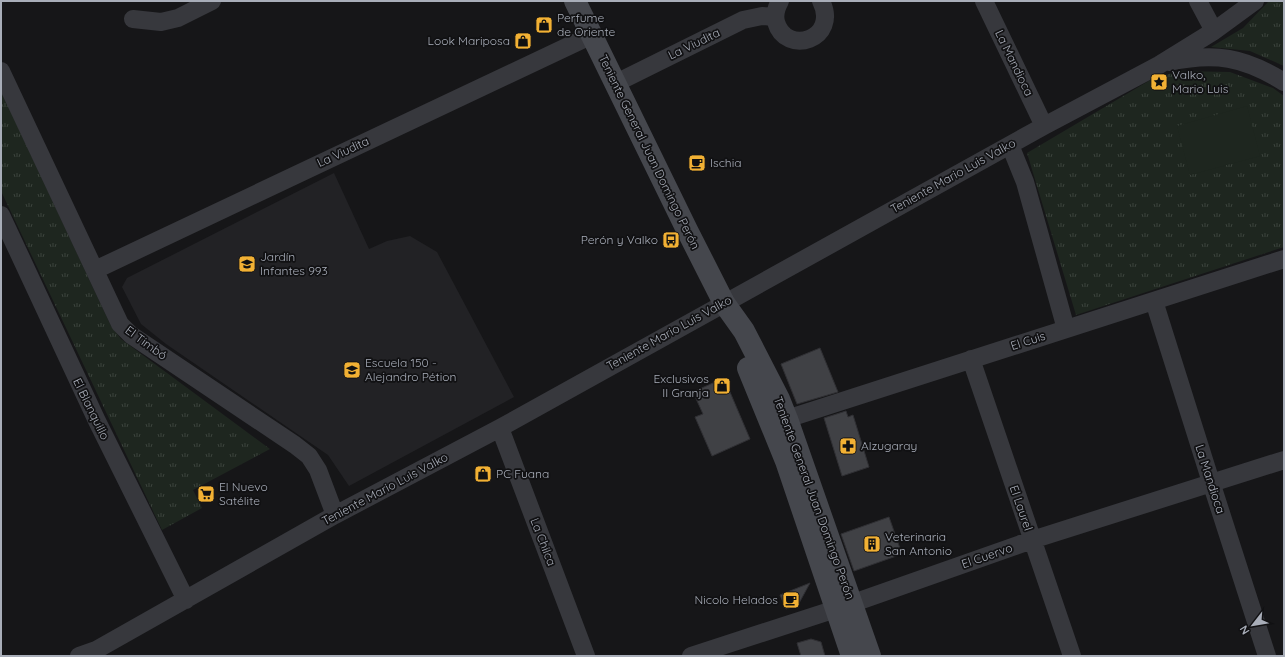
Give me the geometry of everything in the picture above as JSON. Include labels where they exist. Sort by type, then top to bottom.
[{"type":"main road","name":"Teniente General Juan Domingo Perón","points":[[575,1],[724,303],[744,332],[779,399],[779,421],[844,606],[870,656]]},
{"type":"main road","name":"Teniente General Juan Domingo Perón","points":[[844,606],[852,656]]},
{"type":"street","points":[[133,19],[161,22],[178,18],[212,1]]},
{"type":"street","name":"La Viudita","points":[[616,83],[743,20],[762,16],[777,9],[777,26],[782,33],[789,38],[798,41],[806,40],[817,34],[824,23],[826,15],[821,1]]},
{"type":"street","name":"La Mandioca","points":[[984,1],[1044,126]]},
{"type":"street","points":[[1198,1],[1214,31]]},
{"type":"street","name":"Teniente Mario Luis Valko","points":[[79,656],[96,650],[335,515],[500,428],[1044,126],[1159,64],[1214,31],[1255,1]]},
{"type":"street","name":"La Viudita","points":[[95,270],[592,35]]},
{"type":"street","points":[[1159,64],[1199,57],[1219,57],[1254,66],[1284,82]]},
{"type":"street","name":"El Timbó","points":[[1,71],[120,324],[131,335],[295,445],[309,456],[318,470],[335,515]]},
{"type":"street","points":[[1010,145],[1025,182],[1066,329]]},
{"type":"street","name":"El Blanquillo","points":[[1,216],[97,421],[186,600]]},
{"type":"street","name":"El Cuis","points":[[779,421],[1284,259]]},
{"type":"street","name":"La Mandioca","points":[[1154,301],[1267,656]]},
{"type":"street","name":"El Laurel","points":[[971,359],[1072,656]]},
{"type":"street","name":"La Chilca","points":[[500,428],[586,656]]},
{"type":"street","name":"El Cuervo","points":[[691,656],[844,606],[1032,540],[1284,460]]},
{"type":"shaded area","name":"Escuela 150 - Alejandro Pétion","points":[[334,173],[369,249],[387,241],[410,236],[437,252],[514,397],[349,486],[328,455],[166,344],[141,324],[122,287],[127,278]]},
{"type":"green space","points":[[1269,1],[1284,1],[1284,66],[1250,51],[1211,47],[1243,28]]},
{"type":"green space","points":[[1179,71],[1230,72],[1273,88],[1284,96],[1284,247],[1076,315],[1027,153],[1152,79]]},
{"type":"green space","points":[[1,91],[111,326],[121,339],[270,449],[193,490],[202,508],[162,530],[1,191]]},
{"type":"green space","points":[[1247,106],[1260,156],[1190,175],[1177,126]]},
{"type":"building","points":[[820,348],[838,392],[797,404],[781,364]]},
{"type":"building","points":[[724,378],[750,439],[712,456],[695,417],[703,414],[693,392]]},
{"type":"building","name":"Alzugaray","points":[[846,411],[848,417],[853,415],[869,467],[842,476],[824,418]]},
{"type":"building","name":"Veterinaria San Antonio","points":[[889,517],[902,554],[854,571],[841,534]]},
{"type":"building","name":"Nicolo Helados","points":[[810,583],[798,605],[786,609],[780,595]]},
{"type":"building","points":[[811,639],[821,642],[825,656],[801,656],[797,643]]},
{"type":"place","name":"Perfume de Oriente","points":[[544,25]]},
{"type":"place","name":"Look Mariposa","points":[[523,41]]},
{"type":"place","name":"Valko, Mario Luis","points":[[1159,82]]},
{"type":"place","name":"Ischia","points":[[697,163]]},
{"type":"place","name":"Perón y Valko","points":[[671,240]]},
{"type":"place","name":"Jardín Infantes 993","points":[[247,264]]},
{"type":"place","name":"Escuela 150 - Alejandro Pétion","points":[[352,370]]},
{"type":"place","name":"Exclusivos II Granja","points":[[722,386]]},
{"type":"place","name":"Alzugaray","points":[[848,446]]},
{"type":"place","name":"PC Fuana","points":[[483,474]]},
{"type":"place","name":"El Nuevo Satélite","points":[[206,494]]},
{"type":"place","name":"Veterinaria San Antonio","points":[[872,544]]},
{"type":"place","name":"Nicolo Helados","points":[[791,600]]}]
